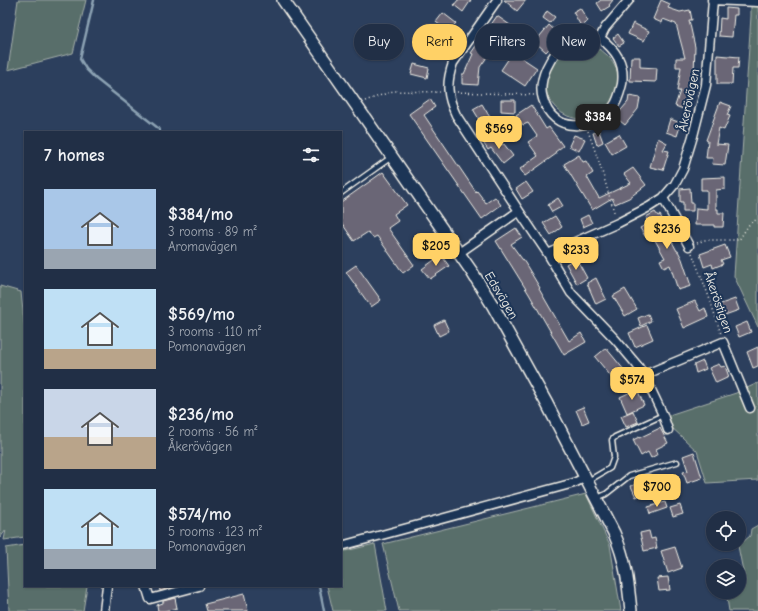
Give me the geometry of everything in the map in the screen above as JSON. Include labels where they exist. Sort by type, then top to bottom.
[{"type":"street","name":"Edsvägen","points":[[283,0],[459,253],[493,306],[587,479],[622,551],[627,570],[631,611]]},
{"type":"street","points":[[497,0],[453,63],[449,74],[449,101],[456,115],[548,254],[571,293],[615,339],[644,375],[668,430]]},
{"type":"street","points":[[551,60],[546,68],[542,83],[542,96],[545,107],[552,116],[563,124],[574,126],[586,124],[600,118],[613,106],[620,93],[623,76],[619,60],[610,46],[600,38],[605,28],[629,0]]},
{"type":"street","points":[[712,0],[758,2]]},
{"type":"street","name":"Åkerövägen","points":[[548,254],[618,223],[649,207],[663,198],[675,184],[683,169],[706,86],[712,0]]},
{"type":"street","points":[[663,198],[689,246]]},
{"type":"street","points":[[459,253],[519,211]]},
{"type":"street","points":[[644,375],[724,342],[750,408]]},
{"type":"street","points":[[342,546],[587,479]]},
{"type":"street","points":[[104,611],[107,587]]},
{"type":"street","points":[[146,587],[150,599],[195,587]]},
{"type":"lane","points":[[342,192],[392,156]]},
{"type":"lane","points":[[587,479],[610,468],[614,457],[612,440],[615,437],[662,415]]},
{"type":"lane","points":[[597,498],[606,494],[629,476],[676,462]]},
{"type":"path","points":[[356,105],[393,91],[542,96]]},
{"type":"path","points":[[586,124],[618,223]]},
{"type":"path","points":[[689,246],[705,240],[738,240],[750,223],[758,219]]},
{"type":"path","name":"Åkeröstigen","points":[[689,246],[709,297],[724,342]]},
{"type":"green space","points":[[18,0],[86,0],[73,53],[8,70]]},
{"type":"green space","points":[[751,0],[758,0],[758,327],[734,276]]},
{"type":"green space","points":[[600,50],[613,61],[618,75],[618,89],[613,103],[603,113],[589,118],[575,118],[561,113],[551,103],[546,89],[546,75],[552,60],[600,60]]},
{"type":"green space","points":[[0,286],[21,292],[24,321],[24,537],[4,540],[6,530],[0,538]]},
{"type":"green space","points":[[758,383],[758,480],[707,483],[697,451],[669,425],[666,416],[736,393]]},
{"type":"green space","points":[[586,494],[610,545],[621,611],[399,611],[383,544]]},
{"type":"green space","points":[[758,525],[758,611],[729,611],[727,599],[746,599],[746,559],[741,559],[739,551],[746,551],[746,539],[750,536],[751,529]]},
{"type":"green space","points":[[375,544],[387,611],[333,611],[327,587],[342,587],[342,552]]},
{"type":"green space","points":[[24,545],[24,587],[87,587],[83,611],[9,611],[6,548]]},
{"type":"building","points":[[458,0],[471,0],[463,12],[454,5]]},
{"type":"building","points":[[504,0],[526,0],[517,11]]},
{"type":"building","points":[[601,0],[613,0],[609,5],[610,6],[602,11],[597,3]]},
{"type":"building","points":[[661,0],[670,4],[668,8],[680,12],[690,10],[692,20],[689,20],[695,47],[694,73],[690,100],[686,110],[675,106],[680,91],[677,91],[681,67],[676,67],[676,58],[685,58],[676,24],[663,19],[662,23],[653,19]]},
{"type":"building","points":[[580,8],[588,21],[584,24],[580,24],[573,12]]},
{"type":"building","points":[[726,8],[737,9],[737,15],[734,15],[732,37],[719,36],[720,18],[726,19]]},
{"type":"building","points":[[547,11],[555,17],[550,23],[543,18]]},
{"type":"building","points":[[443,13],[456,23],[438,24],[436,22]]},
{"type":"building","points":[[497,16],[509,24],[491,24]]},
{"type":"building","points":[[633,23],[649,31],[644,41],[628,34]]},
{"type":"building","points":[[547,27],[546,52],[539,46],[539,37]]},
{"type":"building","points":[[618,34],[624,43],[619,46],[613,38]]},
{"type":"building","points":[[475,47],[475,60],[485,60],[480,67],[478,85],[462,84],[462,74],[464,74],[473,54],[471,53]]},
{"type":"building","points":[[717,55],[739,57],[738,68],[733,68],[732,84],[717,84]]},
{"type":"building","points":[[631,57],[640,57],[640,67],[657,68],[656,82],[630,81]]},
{"type":"building","points":[[508,60],[525,60],[537,68],[525,86],[501,70]]},
{"type":"building","points":[[414,64],[429,68],[427,78],[411,74]]},
{"type":"building","points":[[629,96],[640,98],[638,109],[625,125],[615,117],[628,102]]},
{"type":"building","points":[[430,99],[435,107],[424,115],[432,127],[476,192],[477,191],[486,203],[495,197],[501,205],[482,219],[409,114]]},
{"type":"building","points":[[501,100],[515,100],[515,112],[501,111]]},
{"type":"building","points":[[720,102],[731,106],[727,115],[730,116],[724,130],[719,128],[716,144],[728,145],[725,165],[712,164],[713,158],[706,158],[708,141],[706,140]]},
{"type":"building","points":[[482,104],[491,119],[482,124],[473,109]]},
{"type":"building","points":[[531,105],[546,129],[549,127],[563,146],[555,152],[556,154],[525,176],[520,169],[538,156],[528,142],[537,136],[528,123],[523,125],[516,115]]},
{"type":"building","points":[[670,119],[681,123],[677,136],[666,132]]},
{"type":"building","points":[[599,131],[603,142],[597,145],[593,133]]},
{"type":"building","points":[[619,134],[626,146],[612,154],[605,142]]},
{"type":"building","points":[[574,135],[585,139],[579,151],[569,146]]},
{"type":"building","points":[[495,136],[501,145],[504,144],[513,156],[503,164],[491,148],[488,150],[484,144]]},
{"type":"building","points":[[658,138],[667,143],[663,150],[669,151],[663,170],[650,167]]},
{"type":"building","points":[[579,155],[583,162],[586,161],[593,173],[587,177],[599,198],[631,183],[624,174],[633,168],[646,185],[629,198],[615,204],[612,198],[592,210],[564,164]]},
{"type":"building","points":[[383,172],[407,205],[394,214],[398,221],[388,228],[414,265],[403,273],[377,236],[373,238],[368,232],[354,241],[342,223],[342,201]]},
{"type":"building","points":[[725,177],[725,189],[716,190],[716,209],[718,209],[718,213],[724,213],[723,227],[714,227],[714,225],[695,225],[696,208],[707,209],[707,190],[701,190],[701,178]]},
{"type":"building","points":[[526,182],[533,192],[522,199],[516,189]]},
{"type":"building","points":[[690,188],[693,211],[683,211],[683,202],[680,202],[680,189]]},
{"type":"building","points":[[558,198],[563,206],[552,212],[548,205]]},
{"type":"building","points":[[655,212],[658,216],[660,215],[666,226],[664,227],[682,259],[691,286],[678,290],[670,265],[664,268],[660,260],[665,258],[651,233],[645,236],[640,228],[649,223],[646,217]]},
{"type":"building","points":[[588,215],[592,223],[583,227],[580,219]]},
{"type":"building","points":[[555,216],[562,227],[551,235],[543,223]]},
{"type":"building","points":[[516,228],[522,237],[511,244],[525,263],[540,288],[539,289],[569,341],[581,333],[586,342],[564,355],[496,241]]},
{"type":"building","points":[[725,245],[730,257],[721,260],[723,264],[713,268],[712,264],[704,267],[700,254]]},
{"type":"building","points":[[441,255],[449,266],[430,279],[422,269]]},
{"type":"building","points":[[576,258],[587,278],[577,284],[566,264]]},
{"type":"building","points":[[356,265],[381,300],[371,307],[346,272]]},
{"type":"building","points":[[596,278],[606,299],[596,304],[587,283]]},
{"type":"building","points":[[625,289],[637,309],[625,316],[613,296]]},
{"type":"building","points":[[735,299],[739,310],[722,316],[718,305]]},
{"type":"building","points":[[695,301],[700,311],[705,308],[708,317],[684,328],[676,309]]},
{"type":"building","points":[[648,314],[651,321],[641,326],[638,318]]},
{"type":"building","points":[[444,320],[449,331],[439,336],[434,325]]},
{"type":"building","points":[[747,322],[751,332],[739,337],[735,327]]},
{"type":"building","points":[[647,325],[653,339],[635,347],[629,333]]},
{"type":"building","points":[[758,347],[758,366],[753,368],[747,352]]},
{"type":"building","points":[[606,348],[625,371],[614,380],[595,357]]},
{"type":"building","points":[[703,361],[706,369],[696,373],[694,365]]},
{"type":"building","points":[[719,364],[721,367],[725,366],[729,377],[716,383],[709,368]]},
{"type":"building","points":[[637,389],[644,405],[627,413],[620,397]]},
{"type":"building","points":[[583,407],[589,421],[582,424],[576,410]]},
{"type":"building","points":[[633,411],[638,422],[626,427],[621,416]]},
{"type":"building","points":[[660,428],[668,443],[656,449],[658,454],[651,458],[648,452],[641,456],[633,440]]},
{"type":"building","points":[[694,452],[702,478],[687,483],[683,472],[688,471],[683,456]]},
{"type":"building","points":[[642,482],[646,493],[636,497],[631,486]]},
{"type":"building","points":[[665,502],[667,508],[650,514],[648,507]]},
{"type":"building","points":[[680,505],[683,514],[673,517],[670,508]]},
{"type":"building","points":[[649,531],[651,539],[655,538],[657,548],[644,551],[640,533]]},
{"type":"building","points":[[675,547],[682,568],[668,573],[661,551]]},
{"type":"building","points":[[668,577],[670,590],[659,591],[657,578]]},
{"type":"building","points":[[159,587],[172,587],[160,591]]},
{"type":"building","points":[[244,594],[248,611],[207,611],[205,604]]},
{"type":"building","points":[[175,598],[177,608],[158,611],[157,605],[163,603],[163,601]]},
{"type":"waterway","points":[[94,0],[80,59],[86,69],[96,79],[158,128],[160,131]]},
{"type":"waterway","points":[[319,587],[324,611]]}]
